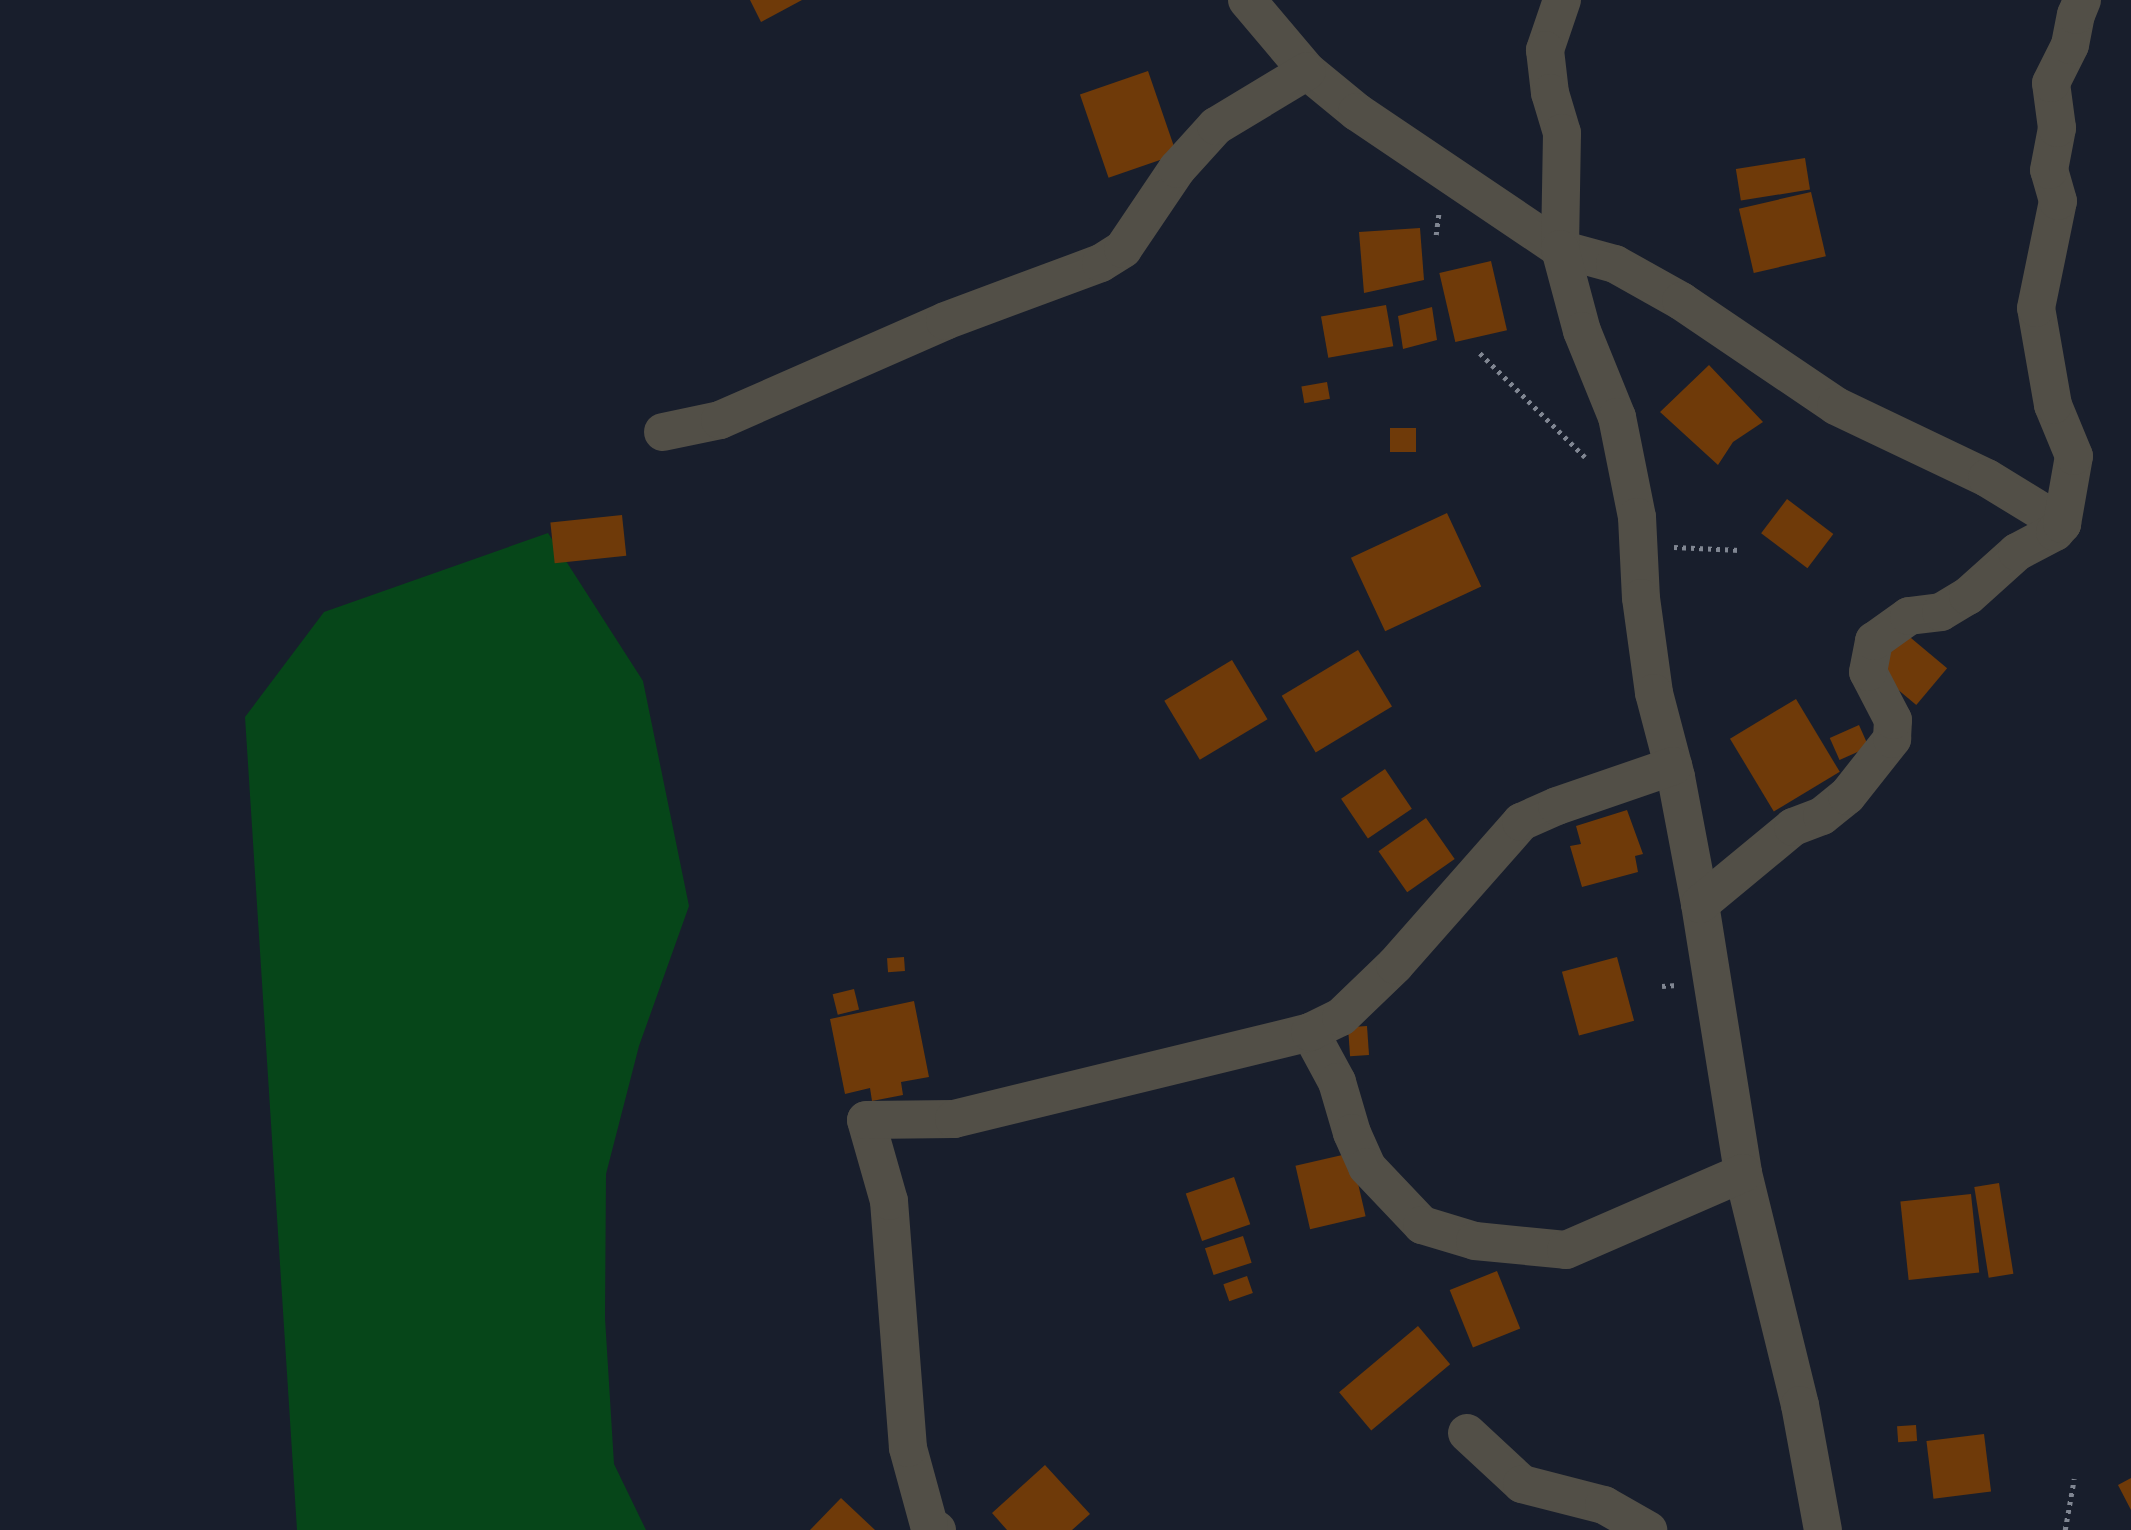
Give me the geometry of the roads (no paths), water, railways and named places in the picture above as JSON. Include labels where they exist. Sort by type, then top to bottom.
[{"type":"street","points":[[1247,0],[1307,71],[1357,111],[1443,173],[1560,249],[1615,264],[1681,301],[1836,406],[1987,478],[2062,524]]},
{"type":"street","points":[[1562,0],[1545,50],[1550,93],[1562,132],[1560,249],[1582,331],[1617,417],[1637,517],[1641,598],[1654,692],[1673,765],[1700,904],[1743,1172],[1800,1405],[1823,1530]]},
{"type":"street","points":[[1700,904],[1793,827],[1822,816],[1847,796],[1892,740],[1893,720],[1868,672],[1874,641],[1909,615],[1941,612],[1968,596],[2017,552],[2055,532],[2062,524],[2074,456],[2053,405],[2036,308],[2058,201],[2049,170],[2057,128],[2052,83],[2070,45],[2082,0]]},
{"type":"street","points":[[663,432],[720,420],[945,321],[1101,263],[1123,249],[1177,169],[1216,126],[1307,71]]},
{"type":"street","points":[[937,1530],[929,1525],[908,1448],[889,1201],[866,1121],[954,1119],[1310,1032],[1341,1017],[1395,965],[1521,822],[1557,806],[1673,765]]},
{"type":"street","points":[[1310,1032],[1337,1082],[1352,1133],[1367,1167],[1422,1225],[1475,1241],[1566,1250],[1743,1172]]},
{"type":"street","points":[[1467,1433],[1522,1484],[1604,1505],[1648,1530]]}]
